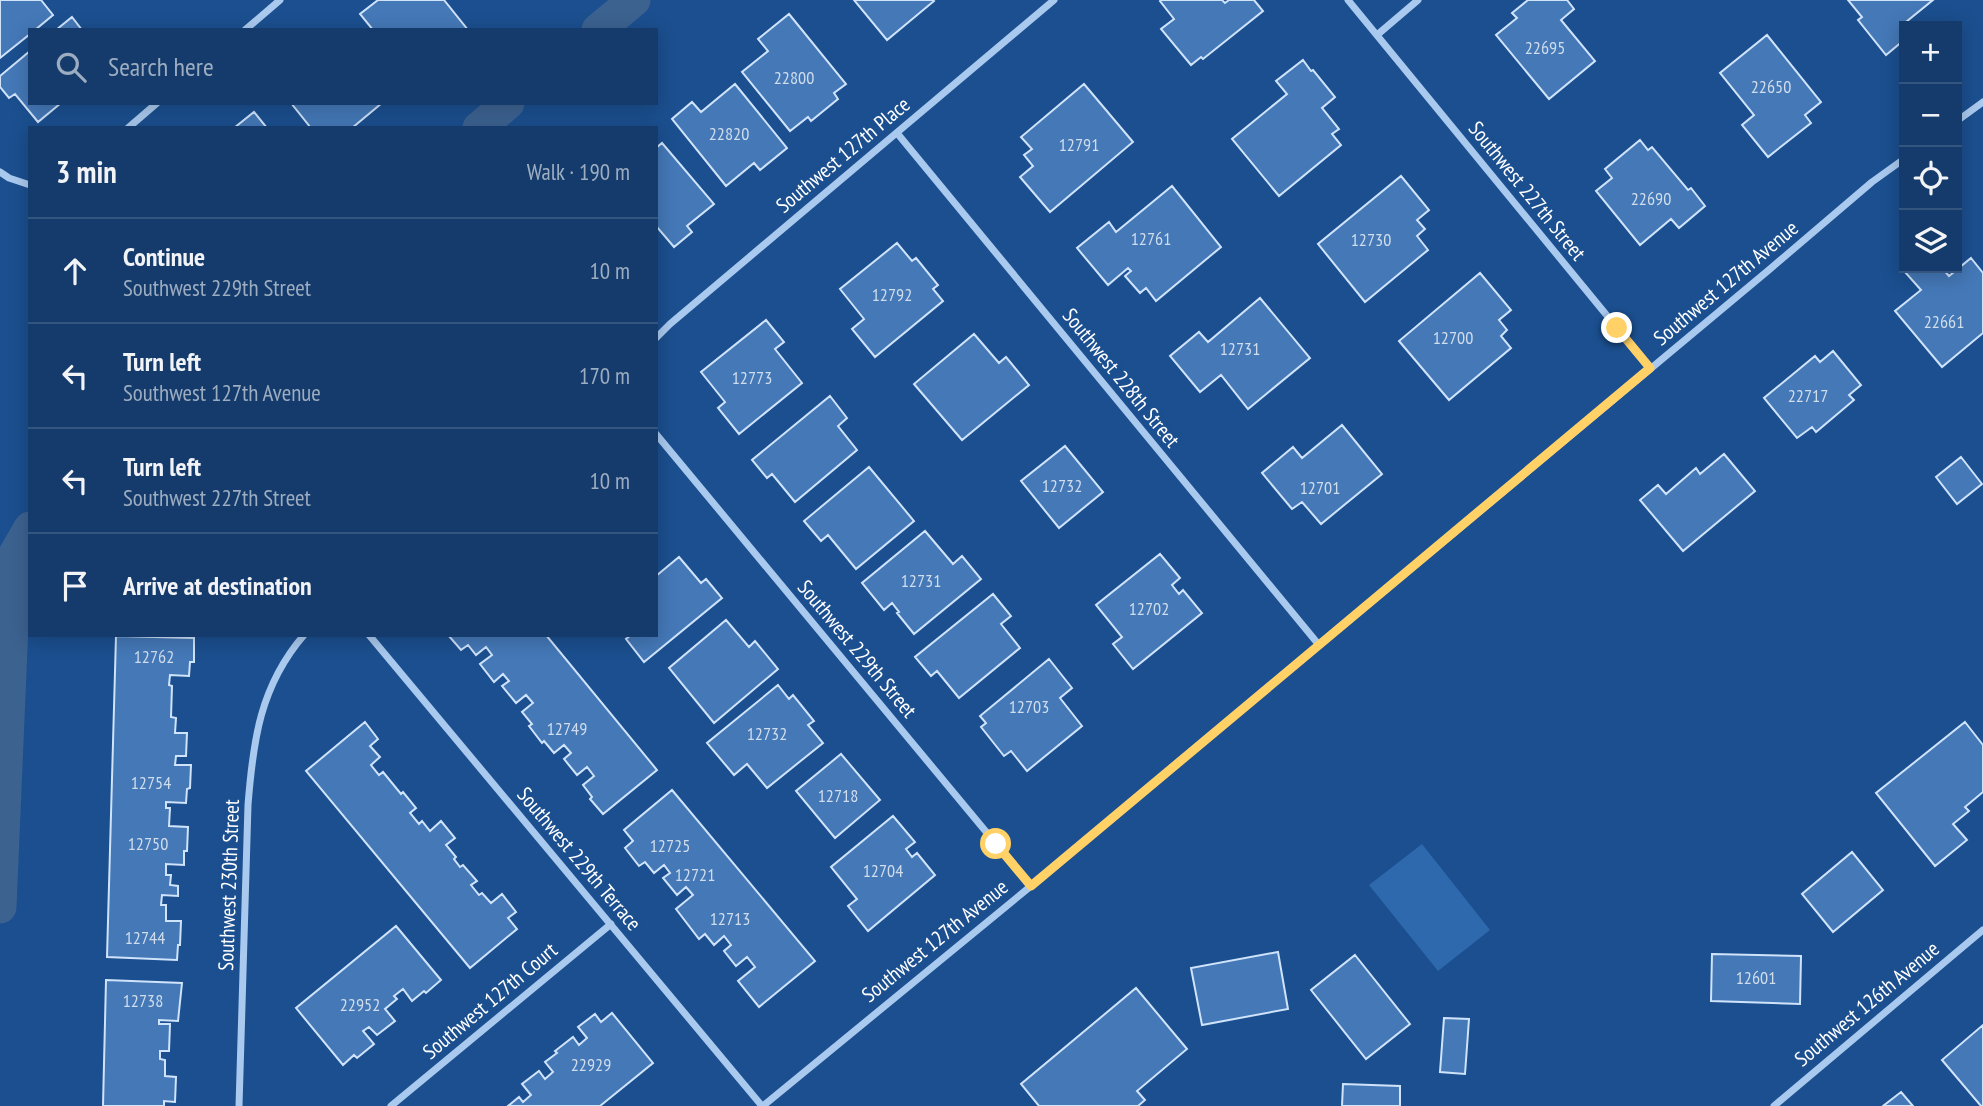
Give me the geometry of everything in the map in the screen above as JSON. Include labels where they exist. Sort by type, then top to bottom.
[{"type":"street","points":[[247,28],[280,0]]},
{"type":"street","name":"Southwest 127th Place","points":[[658,336],[1054,0]]},
{"type":"street","points":[[1348,0],[1377,35],[1418,0]]},
{"type":"street","name":"Southwest 227th Street","points":[[1377,35],[1650,368]]},
{"type":"street","points":[[1962,118],[1983,103]]},
{"type":"street","points":[[130,126],[155,105]]},
{"type":"street","name":"Southwest 228th Street","points":[[897,133],[1319,646]]},
{"type":"street","name":"Southwest 127th Avenue","points":[[762,1106],[1031,886],[1872,182],[1899,163]]},
{"type":"street","points":[[0,172],[28,184]]},
{"type":"street","name":"Southwest 229th Street","points":[[658,436],[1031,886]]},
{"type":"street","name":"Southwest 230th Street","points":[[239,1106],[251,764],[263,707],[279,671],[302,637]]},
{"type":"street","name":"Southwest 229th Terrace","points":[[371,637],[762,1106]]},
{"type":"street","name":"Southwest 127th Court","points":[[391,1106],[611,924]]},
{"type":"street","name":"Southwest 126th Avenue","points":[[1774,1106],[1983,930]]},
{"type":"shaded area","points":[[1422,844],[1490,930],[1438,971],[1369,885]]},
{"type":"building","points":[[0,0],[41,0],[53,15],[37,28],[28,28],[28,36],[0,58]]},
{"type":"building","points":[[378,0],[444,0],[466,28],[371,28],[360,14]]},
{"type":"building","points":[[854,0],[933,0],[934,1],[887,40]]},
{"type":"building","points":[[1161,0],[1222,0],[1225,3],[1229,0],[1254,0],[1263,11],[1203,59],[1201,57],[1191,65],[1161,29],[1174,19]]},
{"type":"building","points":[[1528,0],[1567,0],[1574,9],[1561,20],[1595,61],[1549,99],[1496,35],[1517,18],[1512,13]]},
{"type":"building","points":[[1848,0],[1933,0],[1907,21],[1899,21],[1899,44],[1886,55],[1858,20],[1862,17]]},
{"type":"building","points":[[789,14],[846,84],[834,93],[838,99],[811,121],[808,117],[790,131],[742,72],[768,51],[758,39]]},
{"type":"building","points":[[72,17],[80,28],[58,28]]},
{"type":"building","points":[[1767,35],[1821,102],[1805,115],[1811,123],[1768,157],[1742,125],[1754,115],[1720,73]]},
{"type":"building","points":[[28,53],[28,105],[59,105],[38,122],[15,94],[9,98],[0,87],[0,76]]},
{"type":"building","points":[[1303,60],[1335,97],[1322,108],[1339,129],[1332,134],[1341,145],[1279,196],[1232,139],[1287,94],[1276,81]]},
{"type":"building","points":[[735,84],[787,148],[760,170],[754,163],[726,186],[672,119],[692,102],[701,112]]},
{"type":"building","points":[[1084,84],[1133,142],[1050,212],[1020,177],[1033,166],[1024,155],[1032,149],[1021,137]]},
{"type":"building","points":[[293,105],[380,105],[354,126],[309,126]]},
{"type":"building","points":[[254,112],[265,126],[236,126]]},
{"type":"building","points":[[1640,140],[1648,150],[1652,147],[1705,206],[1679,228],[1671,219],[1640,245],[1596,191],[1612,178],[1605,169]]},
{"type":"building","points":[[662,143],[714,204],[687,226],[692,232],[674,247],[658,228],[658,146]]},
{"type":"building","points":[[1401,176],[1429,210],[1417,220],[1425,229],[1417,236],[1428,250],[1365,302],[1318,244]]},
{"type":"building","points":[[1172,186],[1221,247],[1156,301],[1146,288],[1140,293],[1125,276],[1131,271],[1128,268],[1108,285],[1077,248],[1109,222],[1116,232]]},
{"type":"building","points":[[897,243],[912,261],[916,258],[938,285],[933,289],[943,301],[875,357],[852,329],[864,319],[840,289]]},
{"type":"building","points":[[1971,258],[1983,273],[1983,333],[1942,367],[1895,311],[1921,290],[1906,273],[1946,273],[1949,276],[1962,273],[1962,265]]},
{"type":"building","points":[[1480,273],[1511,310],[1499,320],[1507,330],[1501,336],[1511,348],[1449,400],[1399,341]]},
{"type":"building","points":[[1260,298],[1310,358],[1248,409],[1221,375],[1200,392],[1170,356],[1199,332],[1208,342]]},
{"type":"building","points":[[766,320],[784,342],[775,349],[802,383],[739,434],[718,408],[725,402],[701,372]]},
{"type":"building","points":[[974,334],[999,363],[1006,357],[1029,385],[962,440],[914,384]]},
{"type":"building","points":[[1833,351],[1861,385],[1849,395],[1854,400],[1816,432],[1812,427],[1797,438],[1764,398],[1815,356],[1820,362]]},
{"type":"building","points":[[830,396],[847,418],[838,426],[857,450],[795,502],[772,474],[767,478],[752,460]]},
{"type":"building","points":[[1342,425],[1382,474],[1321,524],[1302,502],[1292,509],[1262,473],[1293,447],[1302,458]]},
{"type":"building","points":[[1065,446],[1103,492],[1059,528],[1021,481]]},
{"type":"building","points":[[1724,454],[1755,491],[1683,551],[1640,500],[1658,485],[1666,494],[1696,468],[1700,474]]},
{"type":"building","points":[[1961,457],[1982,484],[1957,504],[1936,477]]},
{"type":"building","points":[[869,467],[914,521],[856,569],[828,535],[821,541],[804,521]]},
{"type":"building","points":[[925,531],[953,564],[962,556],[981,579],[914,634],[892,603],[884,610],[862,583]]},
{"type":"building","points":[[1160,554],[1180,578],[1172,585],[1179,594],[1183,590],[1202,613],[1133,669],[1113,644],[1122,637],[1096,605]]},
{"type":"building","points":[[679,557],[701,583],[706,579],[722,598],[644,662],[626,639],[658,637],[658,574]]},
{"type":"building","points":[[993,594],[1011,616],[1001,624],[1020,648],[959,698],[937,671],[931,676],[915,657]]},
{"type":"building","points":[[726,620],[749,647],[755,641],[778,669],[714,723],[669,668]]},
{"type":"building","points":[[116,637],[194,638],[194,662],[190,662],[189,676],[170,675],[169,685],[172,686],[171,717],[176,718],[175,733],[187,733],[186,756],[176,756],[175,765],[191,765],[186,803],[166,802],[166,808],[170,808],[169,826],[188,827],[184,865],[166,864],[166,875],[171,875],[170,885],[178,886],[178,896],[162,895],[161,905],[166,905],[166,921],[181,921],[177,960],[107,957]]},
{"type":"building","points":[[450,637],[548,637],[657,770],[603,814],[590,799],[592,797],[583,785],[594,776],[587,767],[577,775],[564,759],[571,753],[564,745],[554,753],[544,741],[542,743],[522,712],[533,703],[526,695],[516,703],[502,686],[509,681],[503,674],[494,682],[480,664],[492,655],[486,647],[476,655],[468,645],[461,650]]},
{"type":"building","points":[[1049,659],[1072,688],[1060,698],[1082,726],[1027,771],[1011,751],[1004,756],[981,727],[986,723],[980,716]]},
{"type":"building","points":[[778,685],[789,699],[793,695],[814,721],[808,725],[823,743],[767,788],[747,764],[734,775],[707,743]]},
{"type":"building","points":[[365,722],[378,739],[370,746],[380,757],[371,765],[379,775],[383,772],[401,794],[403,792],[416,808],[410,813],[419,824],[422,821],[430,831],[441,821],[455,838],[446,845],[460,867],[463,865],[477,881],[471,885],[479,895],[482,893],[491,903],[502,894],[516,912],[508,918],[517,929],[470,968],[306,771]]},
{"type":"building","points":[[1965,722],[1983,745],[1983,792],[1965,807],[1969,811],[1953,824],[1967,840],[1935,866],[1876,793]]},
{"type":"building","points":[[841,754],[880,800],[835,838],[796,791]]},
{"type":"building","points":[[672,790],[815,961],[759,1007],[738,981],[755,967],[747,957],[736,966],[724,951],[731,945],[724,936],[714,945],[705,934],[699,939],[676,909],[693,895],[686,887],[677,895],[663,878],[670,873],[664,865],[654,873],[645,862],[639,866],[625,848],[633,841],[624,830]]},
{"type":"building","points":[[893,816],[915,842],[906,849],[912,857],[917,853],[935,875],[868,931],[848,906],[857,899],[831,867]]},
{"type":"building","points":[[1852,852],[1883,890],[1833,932],[1802,894]]},
{"type":"building","points":[[396,926],[441,980],[412,1001],[403,989],[394,996],[397,999],[385,1009],[395,1021],[377,1035],[369,1027],[363,1031],[374,1044],[357,1058],[354,1055],[343,1065],[296,1008]]},
{"type":"building","points":[[1278,952],[1288,1009],[1202,1025],[1191,968]]},
{"type":"building","points":[[1712,954],[1801,956],[1800,1004],[1711,1001]]},
{"type":"building","points":[[1355,955],[1410,1024],[1366,1059],[1311,990]]},
{"type":"building","points":[[106,980],[182,983],[178,1021],[159,1020],[159,1024],[170,1024],[169,1051],[160,1051],[160,1059],[165,1060],[165,1076],[176,1077],[175,1102],[164,1101],[164,1106],[103,1106]]},
{"type":"building","points":[[1136,988],[1187,1049],[1137,1091],[1145,1100],[1138,1106],[1039,1106],[1021,1084]]},
{"type":"building","points":[[612,1013],[653,1063],[600,1106],[508,1106],[519,1097],[523,1102],[531,1095],[522,1084],[539,1071],[545,1079],[553,1072],[545,1062],[557,1053],[555,1051],[573,1037],[579,1045],[587,1038],[578,1027],[595,1014],[601,1022]]},
{"type":"building","points":[[1444,1018],[1469,1019],[1465,1074],[1440,1072]]},
{"type":"building","points":[[1983,1025],[1983,1106],[1981,1106],[1942,1060]]},
{"type":"building","points":[[1343,1084],[1400,1086],[1400,1106],[1342,1106]]},
{"type":"building","points":[[1901,1092],[1913,1106],[1883,1106]]},
{"type":"waterway","points":[[600,28],[634,0]]},
{"type":"waterway","points":[[481,126],[506,105]]},
{"type":"waterway","points":[[0,907],[15,554],[28,531]]},
{"type":"route","points":[[996,844],[1031,886],[1650,368],[1617,328]]}]
